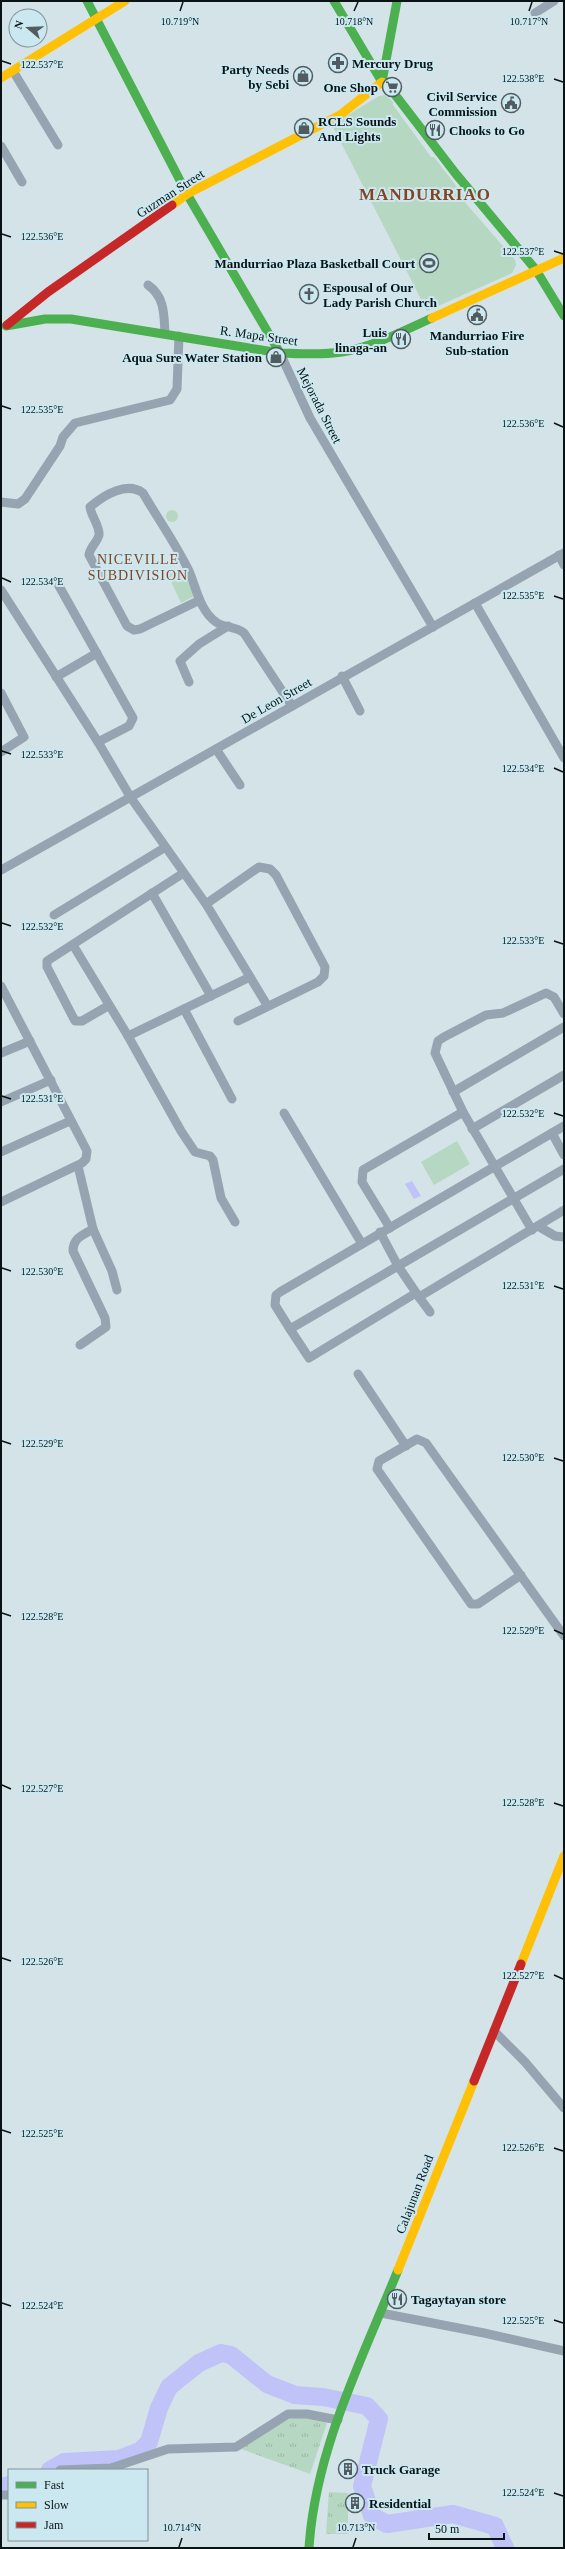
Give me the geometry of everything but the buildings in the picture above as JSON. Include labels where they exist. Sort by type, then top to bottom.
[{"type":"main road","name":"Mejorada Street","points":[[87,1],[187,194],[280,353]]},
{"type":"main road","points":[[1,78],[95,18],[125,1]]},
{"type":"main road","points":[[334,1],[382,82],[393,92],[456,174],[536,270],[564,316]]},
{"type":"main road","points":[[382,82],[397,1]]},
{"type":"main road","name":"Guzman Street","points":[[3,327],[48,292],[187,194],[340,115],[363,99],[382,82]]},
{"type":"main road","name":"R. Mapa Street","points":[[3,327],[45,319],[71,319],[280,353],[313,354],[342,352],[384,340],[564,258]]},
{"type":"main road","name":"Calajunan Road","points":[[309,2548],[316,2493],[338,2420],[564,1856]]},
{"type":"street","points":[[535,12],[554,1]]},
{"type":"street","points":[[13,70],[58,145]]},
{"type":"street","points":[[1,146],[22,182]]},
{"type":"street","points":[[148,285],[154,290],[163,304],[165,334]]},
{"type":"street","points":[[1,502],[18,504],[25,499],[60,446],[63,437],[76,423],[170,400],[177,388],[179,336]]},
{"type":"street","name":"Mejorada Street","points":[[280,353],[310,418],[433,627]]},
{"type":"street","points":[[200,600],[140,629],[134,630],[127,626],[89,555],[97,541],[99,530],[90,507],[128,486],[136,488],[143,493],[189,571],[200,600],[216,622],[244,633],[292,706]]},
{"type":"street","points":[[562,554],[564,565]]},
{"type":"street","name":"De Leon Street","points":[[1,870],[131,798],[342,676],[433,627],[562,554]]},
{"type":"street","points":[[60,586],[133,721],[129,726],[98,742]]},
{"type":"street","points":[[1,590],[98,742],[131,798],[182,874],[206,904],[267,1005]]},
{"type":"street","points":[[475,603],[564,758]]},
{"type":"street","points":[[189,682],[180,661],[199,644],[228,626]]},
{"type":"street","points":[[56,677],[97,653]]},
{"type":"street","points":[[342,676],[360,711]]},
{"type":"street","points":[[1,694],[24,737],[1,752]]},
{"type":"street","points":[[216,749],[240,785]]},
{"type":"street","points":[[54,915],[164,848]]},
{"type":"street","points":[[206,904],[259,867],[270,869],[276,875],[325,967],[324,976],[318,982],[267,1005],[238,1021]]},
{"type":"street","points":[[108,1006],[82,1021],[75,1021],[46,963],[49,958],[73,945],[182,874]]},
{"type":"street","points":[[152,893],[210,996]]},
{"type":"street","points":[[73,945],[108,1006],[128,1036],[193,1149],[213,1160],[221,1198],[235,1222]]},
{"type":"street","points":[[128,1036],[250,977]]},
{"type":"street","points":[[1,986],[5,1001],[30,1041],[70,1121],[87,1151],[85,1161],[78,1166],[1,1202]]},
{"type":"street","points":[[564,1014],[554,997],[546,993],[503,1013],[486,1015],[438,1041],[435,1053],[462,1112],[513,1199],[535,1228],[555,1236],[564,1237]]},
{"type":"street","points":[[184,1009],[232,1099]]},
{"type":"street","points":[[453,1092],[564,1027]]},
{"type":"street","points":[[1,1053],[30,1041]]},
{"type":"street","points":[[472,1129],[564,1075]]},
{"type":"street","points":[[1,1102],[50,1080]]},
{"type":"street","points":[[390,1228],[362,1182],[362,1170],[462,1112]]},
{"type":"street","points":[[284,1113],[362,1244]]},
{"type":"street","points":[[1,1152],[70,1121]]},
{"type":"street","points":[[564,1126],[390,1228],[380,1232],[276,1295],[275,1305],[309,1358],[564,1210]]},
{"type":"street","points":[[552,1133],[564,1155]]},
{"type":"street","points":[[78,1166],[93,1229],[112,1271],[117,1290]]},
{"type":"street","points":[[290,1329],[564,1169]]},
{"type":"street","points":[[80,1345],[106,1327],[105,1318],[73,1251],[73,1244],[76,1239],[93,1229]]},
{"type":"street","points":[[380,1232],[398,1266],[430,1312]]},
{"type":"street","points":[[358,1374],[406,1446]]},
{"type":"street","points":[[520,1575],[478,1604],[471,1604],[377,1469],[379,1460],[417,1439],[426,1443],[564,1636]]},
{"type":"street","points":[[494,2031],[526,2062],[564,2108]]},
{"type":"street","points":[[381,2313],[484,2333],[564,2351]]},
{"type":"street","points":[[86,2469],[111,2468],[168,2449],[236,2447],[288,2414],[306,2414],[338,2420]]},
{"type":"green space","points":[[385,95],[393,102],[393,105],[431,157],[434,157],[464,196],[463,200],[515,260],[516,265],[512,273],[427,311],[332,125],[379,96]]},
{"type":"green space","points":[[170,510],[174,510],[178,516],[174,522],[170,522],[166,518],[166,514]]},
{"type":"green space","points":[[182,569],[195,596],[181,603],[168,575]]},
{"type":"green space","points":[[457,1141],[470,1164],[434,1185],[421,1162]]},
{"type":"green space","points":[[289,2416],[328,2420],[310,2474],[241,2449]]},
{"type":"green space","points":[[329,2492],[348,2493],[348,2534],[326,2534]]},
{"type":"water","points":[[412,1181],[421,1196],[414,1199],[405,1184]]},
{"type":"waterway","points":[[52,2469],[64,2462],[119,2459],[140,2451],[149,2442],[159,2408],[169,2387],[199,2363],[221,2353],[231,2355],[267,2384],[295,2395],[323,2397],[367,2406],[379,2419],[362,2486],[372,2516],[387,2524],[453,2514],[495,2526],[505,2548]]},
{"type":"waterway","points":[[1,2487],[8,2485]]},
{"type":"traffic: fast","points":[[87,1],[187,194],[280,353]]},
{"type":"traffic: fast","points":[[334,1],[382,82],[393,92],[456,174],[536,270],[564,316]]},
{"type":"traffic: fast","points":[[382,82],[397,1]]},
{"type":"traffic: fast","points":[[6,326],[45,319],[71,319],[280,353],[319,354],[354,350],[388,338],[432,318]]},
{"type":"traffic: fast","points":[[309,2548],[313,2512],[320,2476],[330,2441],[342,2406],[398,2270]]},
{"type":"traffic: slow","points":[[1,78],[125,1]]},
{"type":"traffic: slow","points":[[172,205],[187,194],[340,115],[382,82]]},
{"type":"traffic: slow","points":[[432,318],[564,258]]},
{"type":"traffic: slow","points":[[521,1964],[564,1856]]},
{"type":"traffic: slow","points":[[398,2270],[474,2081]]},
{"type":"traffic: jam","points":[[7,325],[48,292],[172,205]]},
{"type":"traffic: jam","points":[[474,2081],[521,1964]]},
{"type":"place","name":"Mercury Drug","points":[[338,63]]},
{"type":"place","name":"Party Needs by Sebi","points":[[303,76]]},
{"type":"place","name":"One Shop","points":[[392,87]]},
{"type":"place","name":"Civil Service Commission","points":[[511,103]]},
{"type":"place","name":"RCLS Sounds And Lights","points":[[304,128]]},
{"type":"place","name":"Chooks to Go","points":[[435,130]]},
{"type":"place","name":"Mandurriao Plaza Basketball Court","points":[[429,263]]},
{"type":"place","name":"Espousal of Our Lady Parish Church","points":[[309,294]]},
{"type":"place","name":"Mandurriao Fire Sub-station","points":[[477,315]]},
{"type":"place","name":"Luis linaga-an","points":[[401,339]]},
{"type":"place","name":"Aqua Sure Water Station","points":[[276,357]]},
{"type":"place","name":"Tagaytayan store","points":[[397,2299]]},
{"type":"place","name":"Truck Garage","points":[[348,2469]]},
{"type":"place","name":"Residential","points":[[355,2503]]},
{"type":"district","name":"MANDURRIAO","points":[[425,194]]},
{"type":"district","name":"NICEVILLE SUBDIVISION","points":[[138,568]]}]
